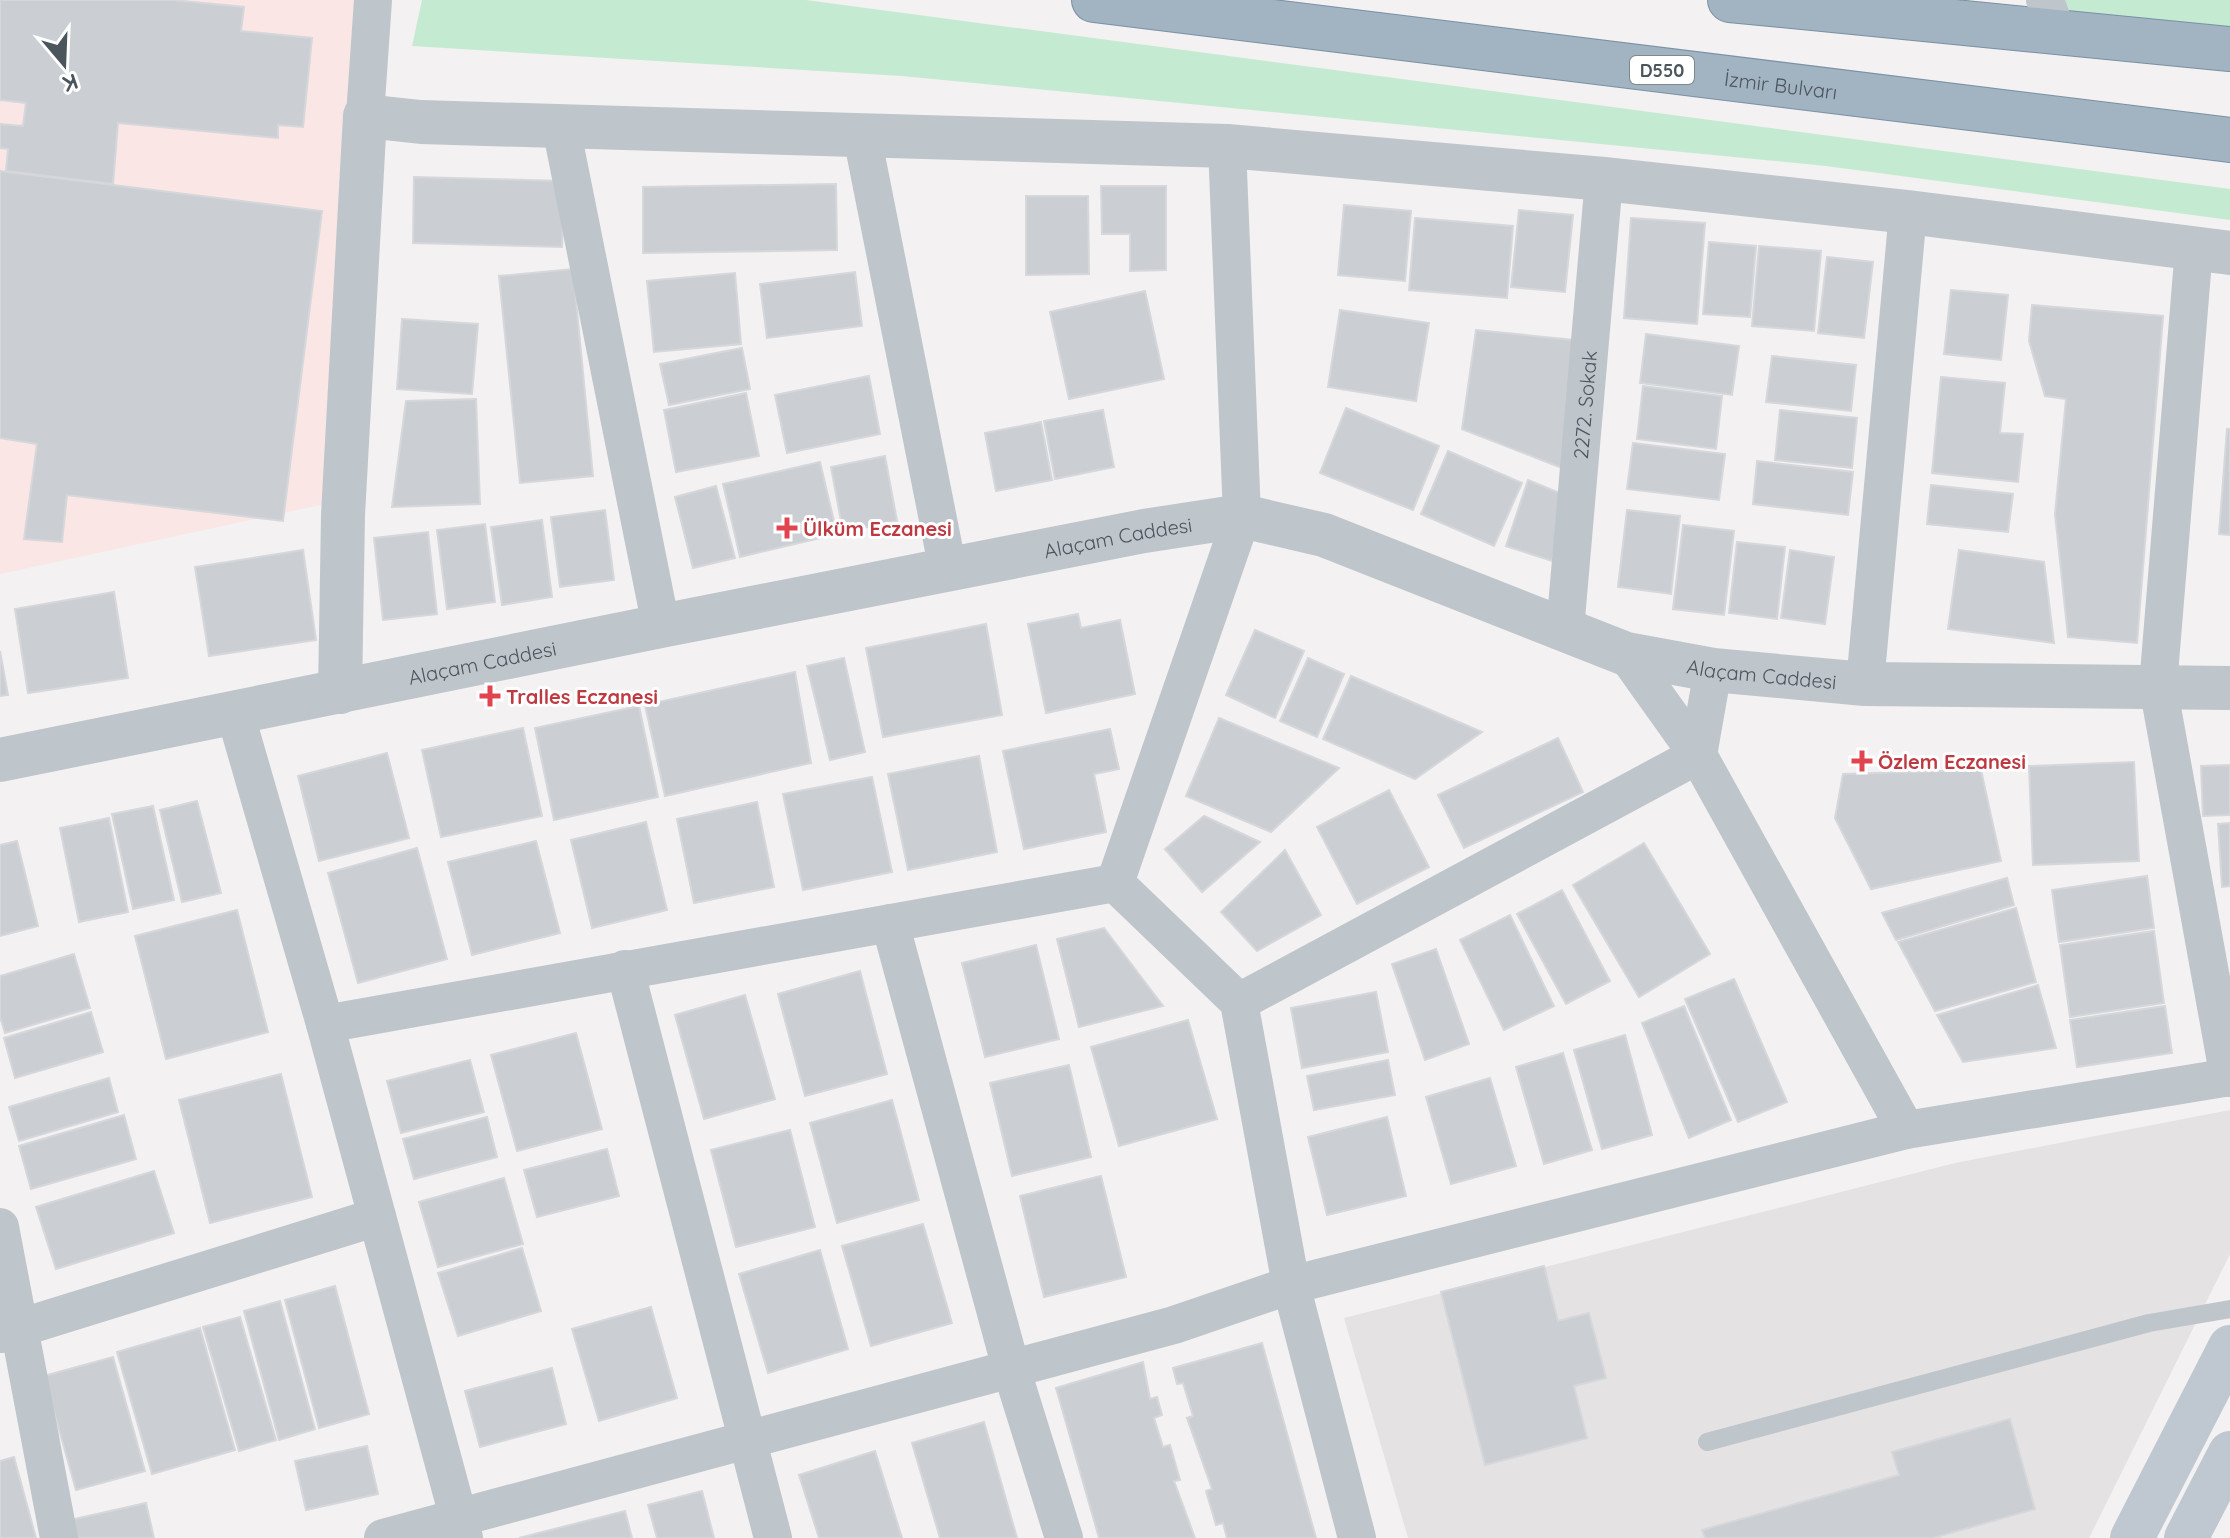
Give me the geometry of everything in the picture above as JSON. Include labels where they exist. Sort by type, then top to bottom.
[{"type":"highway","name":"İzmir Bulvarı","points":[[1094,0],[2230,140]]},
{"type":"highway","points":[[1730,0],[2050,16],[2230,49]]},
{"type":"main road","points":[[2132,1538],[2230,1347]]},
{"type":"main road","points":[[2186,1538],[2230,1453]]},
{"type":"street","points":[[340,692],[344,500],[373,0]]},
{"type":"street","points":[[365,116],[421,122],[561,127],[1227,146],[1604,179],[1908,212],[2212,251],[2158,686],[2229,1078],[1906,1130],[1291,1285],[1174,1325],[748,1439],[461,1528],[383,1538]]},
{"type":"street","points":[[561,127],[661,626]]},
{"type":"street","points":[[862,136],[948,570]]},
{"type":"street","points":[[1115,883],[1242,516],[1227,146]]},
{"type":"street","name":"2272. Sokak","points":[[1565,630],[1604,179]]},
{"type":"street","points":[[1865,684],[1908,212]]},
{"type":"street","name":"Alaçam Caddesi","points":[[0,760],[1144,531],[1242,516],[1324,535],[1626,654],[1713,670],[1865,684],[2230,688]]},
{"type":"street","points":[[1626,654],[1698,755],[1906,1130]]},
{"type":"street","points":[[1698,755],[1713,670]]},
{"type":"street","points":[[235,713],[325,1024],[461,1528]]},
{"type":"street","points":[[1239,1002],[1698,755]]},
{"type":"street","points":[[325,1024],[1115,883]]},
{"type":"street","points":[[1115,883],[1239,1002],[1291,1285],[1357,1538]]},
{"type":"street","points":[[890,923],[1011,1368],[1064,1538]]},
{"type":"street","points":[[625,969],[773,1538]]},
{"type":"street","points":[[10,1331],[377,1217]]},
{"type":"street","points":[[0,1227],[10,1331],[59,1538]]},
{"type":"lane","points":[[1707,1442],[2149,1323],[2230,1309]]},
{"type":"shaded area","points":[[0,0],[355,0],[334,502],[0,574]]},
{"type":"shaded area","points":[[2230,1110],[2230,1254],[2089,1538],[1408,1538],[1344,1318],[1955,1163]]},
{"type":"green space","points":[[422,0],[806,0],[2230,189],[2230,220],[1826,166],[902,76],[412,46]]},
{"type":"green space","points":[[2064,0],[2230,0],[2230,32],[2067,17]]},
{"type":"building","points":[[0,0],[173,0],[244,7],[241,31],[312,38],[303,127],[278,125],[278,138],[118,123],[113,184],[6,171],[8,149],[0,148],[0,124],[23,126],[26,103],[0,100]]},
{"type":"building","points":[[0,171],[322,211],[283,521],[67,495],[62,542],[24,539],[37,444],[0,438]]},
{"type":"building","points":[[414,177],[564,181],[562,247],[413,243]]},
{"type":"building","points":[[836,184],[837,250],[643,253],[643,187]]},
{"type":"building","points":[[1101,186],[1166,186],[1166,270],[1130,271],[1130,234],[1102,234]]},
{"type":"building","points":[[1026,196],[1088,196],[1089,274],[1026,275]]},
{"type":"building","points":[[1344,205],[1411,211],[1405,281],[1338,275]]},
{"type":"building","points":[[1519,210],[1573,215],[1565,292],[1511,287]]},
{"type":"building","points":[[1415,218],[1513,226],[1507,298],[1409,290]]},
{"type":"building","points":[[1631,218],[1705,223],[1697,324],[1624,318]]},
{"type":"building","points":[[1709,242],[1756,246],[1750,317],[1703,314]]},
{"type":"building","points":[[1759,246],[1821,251],[1814,331],[1752,326]]},
{"type":"building","points":[[1827,257],[1873,262],[1864,338],[1818,333]]},
{"type":"building","points":[[573,269],[593,476],[520,483],[499,276]]},
{"type":"building","points":[[855,272],[862,326],[767,338],[760,284]]},
{"type":"building","points":[[735,273],[741,344],[654,352],[647,281]]},
{"type":"building","points":[[1951,290],[2008,295],[2001,360],[1944,354]]},
{"type":"building","points":[[1145,291],[1164,379],[1069,399],[1050,312]]},
{"type":"building","points":[[2032,305],[2163,316],[2137,643],[2068,637],[2055,514],[2066,399],[2045,396],[2029,341]]},
{"type":"building","points":[[1340,310],[1429,323],[1416,401],[1328,387]]},
{"type":"building","points":[[402,319],[478,324],[472,394],[397,389]]},
{"type":"building","points":[[1476,330],[1574,340],[1562,468],[1462,429]]},
{"type":"building","points":[[1646,334],[1739,346],[1732,395],[1640,383]]},
{"type":"building","points":[[742,348],[750,389],[669,405],[660,364]]},
{"type":"building","points":[[1772,356],[1856,365],[1851,411],[1766,402]]},
{"type":"building","points":[[869,376],[880,434],[787,453],[775,395]]},
{"type":"building","points":[[1941,377],[2005,383],[2000,433],[2023,434],[2018,482],[1932,473]]},
{"type":"building","points":[[1643,386],[1722,396],[1716,449],[1637,439]]},
{"type":"building","points":[[746,393],[759,456],[676,472],[664,410]]},
{"type":"building","points":[[476,399],[480,504],[392,507],[406,401]]},
{"type":"building","points":[[1346,408],[1439,446],[1413,510],[1320,473]]},
{"type":"building","points":[[1103,410],[1114,467],[1055,479],[1044,421]]},
{"type":"building","points":[[1780,410],[1857,418],[1852,468],[1775,460]]},
{"type":"building","points":[[1041,422],[1052,480],[996,491],[985,433]]},
{"type":"building","points":[[2227,429],[2230,429],[2230,535],[2219,534]]},
{"type":"building","points":[[1633,443],[1725,454],[1719,500],[1627,489]]},
{"type":"building","points":[[1448,451],[1522,483],[1494,546],[1421,514]]},
{"type":"building","points":[[885,456],[897,521],[843,532],[831,467]]},
{"type":"building","points":[[1757,461],[1853,472],[1848,515],[1753,504]]},
{"type":"building","points":[[820,462],[837,534],[740,557],[723,484]]},
{"type":"building","points":[[1528,480],[1567,496],[1552,561],[1506,546]]},
{"type":"building","points":[[1931,485],[2013,494],[2008,532],[1927,524]]},
{"type":"building","points":[[716,486],[735,558],[693,568],[675,497]]},
{"type":"building","points":[[605,510],[614,580],[560,587],[551,517]]},
{"type":"building","points":[[1627,510],[1680,516],[1671,594],[1618,587]]},
{"type":"building","points":[[542,520],[552,597],[502,605],[491,527]]},
{"type":"building","points":[[485,524],[495,602],[447,609],[437,530]]},
{"type":"building","points":[[1683,525],[1734,531],[1724,615],[1673,609]]},
{"type":"building","points":[[428,532],[437,614],[383,620],[374,538]]},
{"type":"building","points":[[1737,542],[1785,547],[1777,619],[1729,613]]},
{"type":"building","points":[[303,550],[316,640],[209,656],[195,567]]},
{"type":"building","points":[[1790,550],[1834,557],[1825,624],[1781,618]]},
{"type":"building","points":[[1959,550],[2044,562],[2054,643],[1948,629]]},
{"type":"building","points":[[114,592],[128,678],[28,693],[15,609]]},
{"type":"building","points":[[1078,614],[1081,628],[1120,620],[1135,694],[1046,713],[1028,624]]},
{"type":"building","points":[[986,624],[1002,715],[883,737],[866,648]]},
{"type":"building","points":[[1255,630],[1304,651],[1275,718],[1226,695]]},
{"type":"building","points":[[0,651],[8,695],[0,696]]},
{"type":"building","points":[[844,658],[865,752],[830,760],[807,666]]},
{"type":"building","points":[[1308,658],[1344,674],[1317,737],[1280,721]]},
{"type":"building","points":[[795,672],[811,763],[665,796],[645,705]]},
{"type":"building","points":[[1351,676],[1482,732],[1415,779],[1323,739]]},
{"type":"building","points":[[639,706],[658,797],[554,820],[535,728]]},
{"type":"building","points":[[1219,718],[1339,768],[1271,832],[1186,796]]},
{"type":"building","points":[[523,728],[542,816],[441,837],[422,750]]},
{"type":"building","points":[[1110,729],[1119,769],[1094,774],[1106,832],[1024,849],[1003,751]]},
{"type":"building","points":[[1558,738],[1583,792],[1464,848],[1438,795]]},
{"type":"building","points":[[387,753],[409,838],[319,861],[298,776]]},
{"type":"building","points":[[979,756],[997,852],[908,870],[888,774]]},
{"type":"building","points":[[2134,762],[2139,861],[2033,865],[2029,766]]},
{"type":"building","points":[[2230,765],[2230,815],[2203,816],[2201,766]]},
{"type":"building","points":[[1981,770],[2001,861],[1871,889],[1835,818],[1843,774]]},
{"type":"building","points":[[872,777],[892,872],[803,890],[783,794]]},
{"type":"building","points":[[1389,790],[1429,867],[1357,904],[1317,827]]},
{"type":"building","points":[[197,801],[221,893],[182,902],[160,810]]},
{"type":"building","points":[[757,802],[774,887],[694,903],[677,819]]},
{"type":"building","points":[[153,806],[174,900],[133,909],[112,814]]},
{"type":"building","points":[[1204,816],[1260,842],[1202,892],[1165,849]]},
{"type":"building","points":[[109,818],[128,912],[79,922],[60,828]]},
{"type":"building","points":[[646,822],[667,910],[592,928],[571,840]]},
{"type":"building","points":[[2230,823],[2230,886],[2222,887],[2218,824]]},
{"type":"building","points":[[17,841],[38,926],[0,936],[0,845]]},
{"type":"building","points":[[536,841],[560,933],[472,955],[448,862]]},
{"type":"building","points":[[1644,843],[1710,954],[1639,997],[1573,885]]},
{"type":"building","points":[[417,848],[447,959],[358,983],[328,873]]},
{"type":"building","points":[[1285,850],[1321,915],[1257,951],[1221,912]]},
{"type":"building","points":[[2147,876],[2154,928],[2059,942],[2052,890]]},
{"type":"building","points":[[2007,878],[2014,905],[1896,940],[1882,913]]},
{"type":"building","points":[[1562,890],[1610,981],[1566,1004],[1517,914]]},
{"type":"building","points":[[2016,908],[2036,982],[1935,1011],[1898,942]]},
{"type":"building","points":[[237,910],[268,1032],[166,1059],[135,936]]},
{"type":"building","points":[[1510,915],[1554,1006],[1504,1030],[1460,940]]},
{"type":"building","points":[[1104,928],[1163,1006],[1079,1027],[1057,939]]},
{"type":"building","points":[[2154,931],[2164,1003],[2070,1017],[2060,945]]},
{"type":"building","points":[[1036,945],[1059,1039],[985,1057],[962,963]]},
{"type":"building","points":[[1436,949],[1469,1044],[1425,1060],[1392,964]]},
{"type":"building","points":[[74,954],[90,1008],[5,1033],[0,1017],[0,976]]},
{"type":"building","points":[[860,971],[887,1074],[805,1096],[778,994]]},
{"type":"building","points":[[1734,979],[1787,1102],[1738,1122],[1685,999]]},
{"type":"building","points":[[2038,985],[2056,1048],[1963,1062],[1937,1015]]},
{"type":"building","points":[[1376,992],[1388,1052],[1302,1068],[1291,1008]]},
{"type":"building","points":[[745,995],[775,1099],[704,1119],[675,1015]]},
{"type":"building","points":[[1684,1006],[1731,1120],[1689,1138],[1642,1023]]},
{"type":"building","points":[[2165,1006],[2172,1053],[2077,1067],[2070,1020]]},
{"type":"building","points":[[91,1012],[103,1052],[15,1078],[4,1038]]},
{"type":"building","points":[[1188,1020],[1217,1119],[1119,1146],[1091,1047]]},
{"type":"building","points":[[576,1033],[602,1129],[517,1151],[491,1055]]},
{"type":"building","points":[[1625,1035],[1652,1135],[1602,1149],[1574,1050]]},
{"type":"building","points":[[1563,1053],[1592,1150],[1544,1164],[1516,1067]]},
{"type":"building","points":[[470,1060],[484,1112],[401,1133],[387,1081]]},
{"type":"building","points":[[1388,1060],[1395,1095],[1314,1110],[1307,1076]]},
{"type":"building","points":[[1069,1065],[1091,1157],[1012,1176],[990,1083]]},
{"type":"building","points":[[281,1074],[312,1197],[210,1223],[179,1100]]},
{"type":"building","points":[[109,1078],[118,1112],[19,1141],[9,1107]]},
{"type":"building","points":[[1490,1078],[1516,1166],[1451,1184],[1426,1097]]},
{"type":"building","points":[[892,1100],[919,1200],[837,1223],[810,1123]]},
{"type":"building","points":[[124,1115],[136,1159],[31,1189],[19,1146]]},
{"type":"building","points":[[487,1117],[497,1157],[414,1179],[403,1139]]},
{"type":"building","points":[[1387,1117],[1406,1196],[1327,1215],[1308,1137]]},
{"type":"building","points":[[790,1130],[815,1227],[736,1247],[711,1150]]},
{"type":"building","points":[[607,1149],[619,1196],[537,1217],[524,1170]]},
{"type":"building","points":[[154,1171],[174,1233],[56,1269],[36,1207]]},
{"type":"building","points":[[1101,1176],[1126,1277],[1044,1297],[1020,1196]]},
{"type":"building","points":[[504,1178],[523,1244],[438,1267],[419,1202]]},
{"type":"building","points":[[923,1224],[952,1323],[871,1346],[842,1246]]},
{"type":"building","points":[[522,1248],[541,1311],[458,1336],[438,1273]]},
{"type":"building","points":[[820,1250],[848,1349],[768,1373],[739,1274]]},
{"type":"building","points":[[1544,1266],[1558,1321],[1589,1313],[1606,1378],[1574,1386],[1587,1438],[1485,1465],[1441,1292]]},
{"type":"building","points":[[335,1286],[369,1414],[319,1428],[285,1300]]},
{"type":"building","points":[[280,1301],[315,1429],[279,1440],[244,1311]]},
{"type":"building","points":[[651,1307],[677,1398],[599,1421],[572,1329]]},
{"type":"building","points":[[240,1317],[276,1440],[239,1451],[203,1327]]},
{"type":"building","points":[[200,1328],[235,1450],[152,1474],[117,1352]]},
{"type":"building","points":[[1262,1343],[1316,1538],[1227,1538],[1223,1523],[1216,1525],[1206,1491],[1212,1489],[1187,1418],[1193,1416],[1183,1383],[1177,1384],[1173,1368]]},
{"type":"building","points":[[113,1357],[145,1471],[76,1490],[44,1376]]},
{"type":"building","points":[[1143,1362],[1150,1399],[1157,1397],[1162,1415],[1154,1418],[1163,1447],[1170,1445],[1180,1480],[1174,1481],[1195,1538],[1099,1538],[1056,1388]]},
{"type":"building","points":[[552,1368],[566,1424],[480,1447],[465,1391]]},
{"type":"building","points":[[2010,1419],[2035,1509],[1933,1538],[1705,1538],[1702,1530],[1899,1475],[1892,1452]]},
{"type":"building","points":[[984,1422],[1017,1538],[940,1538],[912,1443]]},
{"type":"building","points":[[367,1446],[378,1494],[306,1510],[295,1461]]},
{"type":"building","points":[[875,1451],[902,1538],[819,1538],[799,1475]]},
{"type":"building","points":[[14,1457],[36,1538],[0,1538],[0,1461]]},
{"type":"building","points":[[702,1491],[714,1538],[657,1538],[648,1505]]},
{"type":"building","points":[[146,1503],[154,1538],[74,1538],[70,1520]]},
{"type":"building","points":[[625,1511],[632,1538],[519,1538]]},
{"type":"place","name":"Ülküm Eczanesi","points":[[787,528]]},
{"type":"place","name":"Tralles Eczanesi","points":[[490,696]]},
{"type":"place","name":"Özlem Eczanesi","points":[[1862,761]]}]
